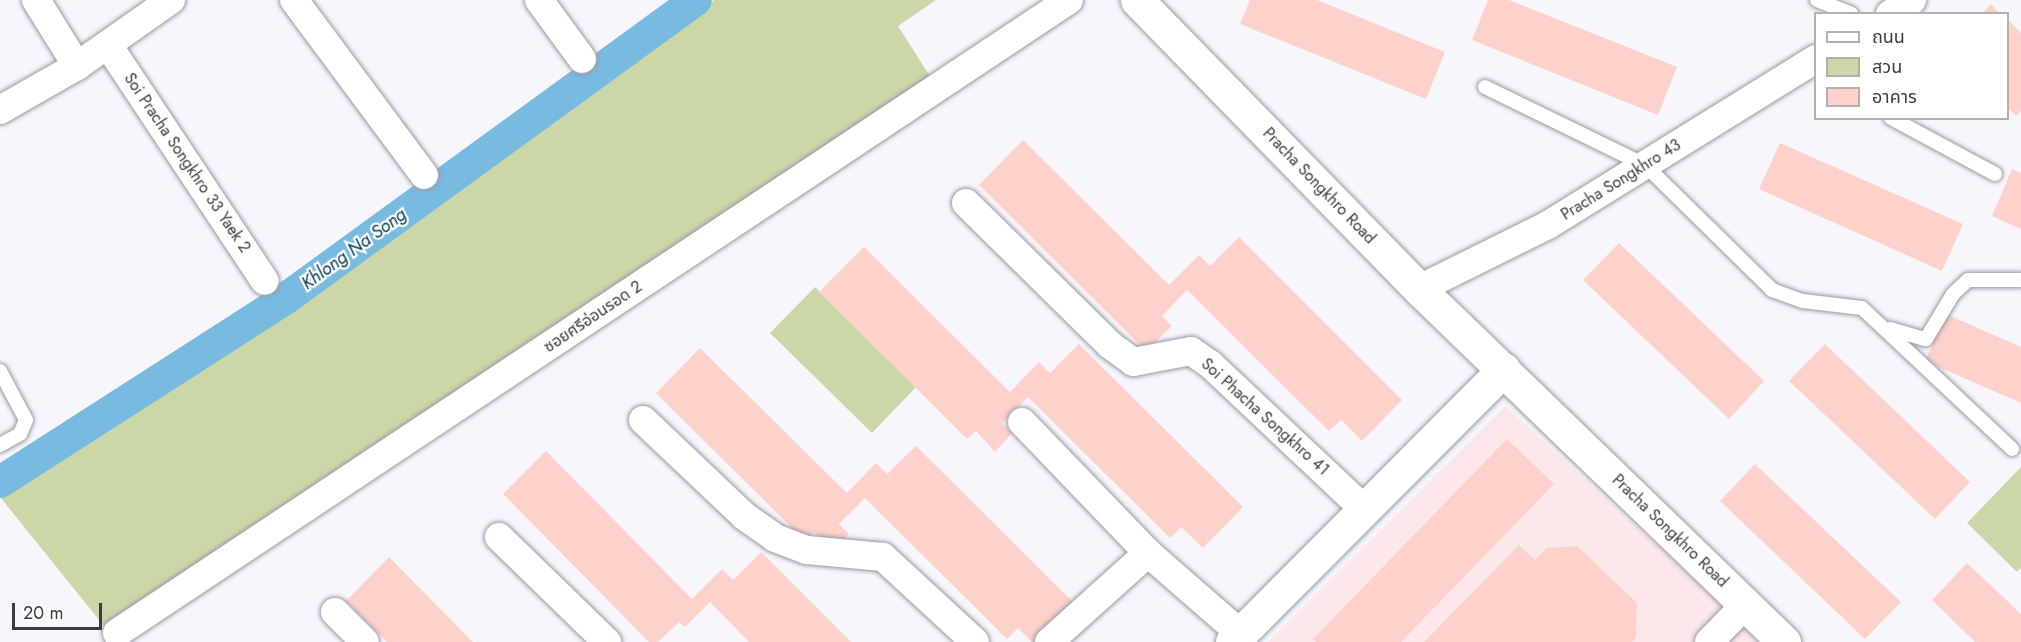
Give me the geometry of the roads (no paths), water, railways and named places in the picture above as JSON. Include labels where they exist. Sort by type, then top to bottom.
[{"type":"main road","name":"Pracha Songkhro Road","points":[[1137,0],[1419,289],[1784,642]]},
{"type":"main road","points":[[1236,638],[1504,369]]},
{"type":"street","points":[[36,0],[77,66]]},
{"type":"street","points":[[0,110],[77,66],[171,0]]},
{"type":"street","points":[[294,0],[424,175]]},
{"type":"street","points":[[539,0],[582,59]]},
{"type":"street","name":"ซอยศรีอ่อนรอด 2","points":[[117,633],[1069,0]]},
{"type":"street","points":[[1893,12],[1912,0]]},
{"type":"street","name":"Soi Pracha Songkhro 33 Yaek 2","points":[[108,45],[266,281]]},
{"type":"street","name":"Pracha Songkhro 43","points":[[1419,289],[1548,225],[1645,165],[1810,69]]},
{"type":"street","name":"Soi Phacha Songkhro 41","points":[[966,203],[1110,345],[1132,362],[1191,351],[1211,365],[1365,510]]},
{"type":"street","points":[[643,420],[744,516],[775,538],[807,550],[883,557],[975,642]]},
{"type":"street","points":[[1022,422],[1148,553],[1236,638]]},
{"type":"street","points":[[499,537],[607,642]]},
{"type":"street","points":[[1049,642],[1148,553]]},
{"type":"street","points":[[1709,642],[1746,604]]},
{"type":"street","points":[[335,612],[365,642]]},
{"type":"lane","points":[[1817,0],[1846,12]]},
{"type":"lane","points":[[1485,87],[1645,165],[1772,290],[1803,301],[1862,308],[2012,449]]},
{"type":"lane","points":[[1895,120],[1995,174]]},
{"type":"lane","points":[[1882,326],[1926,339],[1953,294],[1968,280],[2021,280]]},
{"type":"lane","points":[[0,371],[26,420],[20,434],[0,446]]},
{"type":"waterway","name":"Khlong Na Song","points":[[0,482],[285,299],[696,0]]}]
